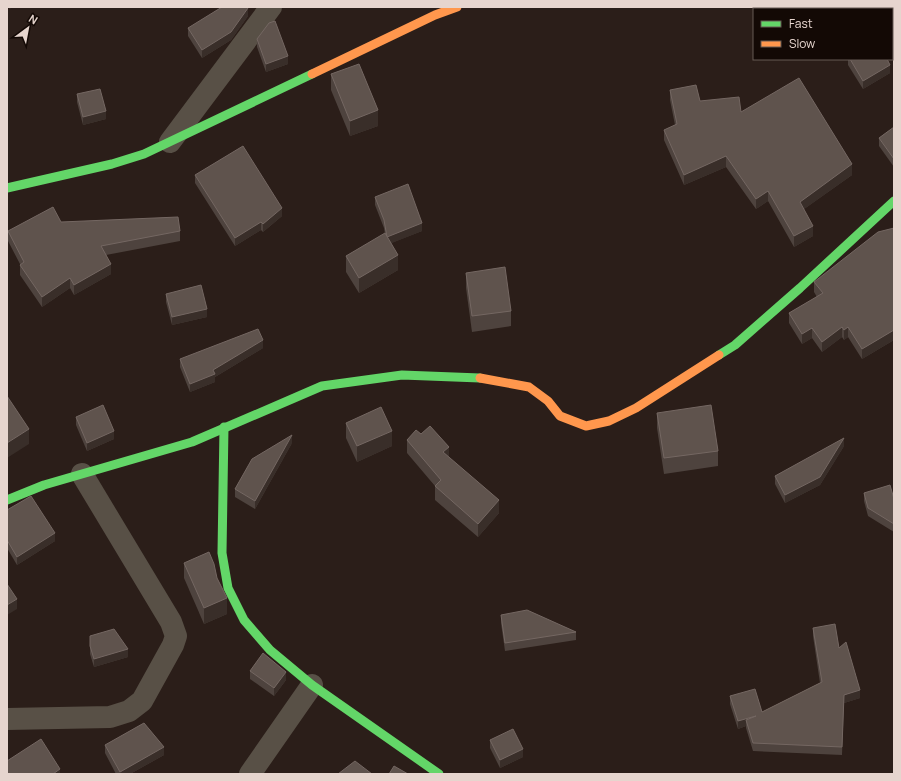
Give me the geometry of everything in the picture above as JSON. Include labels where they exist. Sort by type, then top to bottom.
[{"type":"street","points":[[170,142],[271,7]]},
{"type":"street","points":[[7,188],[112,164],[144,154],[435,15],[457,7]]},
{"type":"street","points":[[7,500],[44,485],[192,442],[322,386],[402,375],[459,376],[506,382],[529,387],[548,401],[560,416],[574,423],[586,426],[609,422],[636,408],[734,345],[800,288],[894,202]]},
{"type":"street","points":[[224,427],[222,553],[228,588],[244,620],[270,650],[312,685],[439,774]]},
{"type":"street","points":[[7,719],[32,717],[110,717],[129,710],[142,701],[173,646],[176,636],[171,622],[82,474]]},
{"type":"street","points":[[250,774],[312,685]]},
{"type":"building","points":[[222,7],[248,8],[231,32],[202,50],[188,28]]},
{"type":"building","points":[[785,7],[824,8],[786,8]]},
{"type":"building","points":[[275,21],[288,56],[266,64],[257,39],[269,23]]},
{"type":"building","points":[[851,60],[888,60],[890,65],[863,81]]},
{"type":"building","points":[[359,64],[378,110],[350,121],[331,74]]},
{"type":"building","points":[[799,78],[852,164],[800,202],[813,226],[794,236],[768,191],[756,199],[726,156],[684,175],[664,130],[677,124],[670,90],[696,85],[700,101],[739,97],[741,112]]},
{"type":"building","points":[[100,89],[106,111],[83,117],[77,94]]},
{"type":"building","points":[[894,127],[894,159],[879,138]]},
{"type":"building","points":[[243,146],[282,208],[263,224],[261,222],[235,238],[195,175]]},
{"type":"building","points":[[408,184],[422,223],[387,237],[384,220],[375,197]]},
{"type":"building","points":[[53,207],[61,222],[178,217],[180,231],[101,246],[111,264],[74,285],[70,278],[42,297],[20,265],[24,262],[8,231]]},
{"type":"building","points":[[894,228],[894,330],[862,349],[848,327],[844,330],[842,327],[822,342],[812,328],[802,334],[789,313],[823,293],[814,282],[878,232]]},
{"type":"building","points":[[385,233],[398,255],[359,278],[346,256]]},
{"type":"building","points":[[505,267],[511,311],[472,316],[466,273]]},
{"type":"building","points":[[201,285],[207,309],[172,317],[166,294]]},
{"type":"building","points":[[258,329],[263,340],[213,370],[215,374],[190,384],[180,359]]},
{"type":"building","points":[[7,396],[29,429],[7,443]]},
{"type":"building","points":[[103,405],[114,431],[87,443],[76,417]]},
{"type":"building","points":[[711,405],[718,451],[664,458],[657,413]]},
{"type":"building","points":[[381,407],[392,431],[357,446],[346,423]]},
{"type":"building","points":[[430,426],[449,447],[443,452],[499,500],[478,524],[435,486],[441,480],[407,440],[416,430],[421,434]]},
{"type":"building","points":[[292,435],[255,501],[235,489],[252,459]]},
{"type":"building","points":[[844,438],[820,477],[785,495],[775,476]]},
{"type":"building","points":[[890,485],[894,499],[894,524],[868,508],[864,493]]},
{"type":"building","points":[[31,496],[55,533],[17,557],[7,540],[7,510]]},
{"type":"building","points":[[209,552],[214,564],[217,578],[227,598],[204,608],[184,563]]},
{"type":"building","points":[[7,584],[17,599],[7,605]]},
{"type":"building","points":[[527,610],[576,632],[505,643],[501,615]]},
{"type":"building","points":[[835,624],[839,648],[846,642],[860,690],[844,695],[842,747],[753,743],[746,720],[756,716],[738,721],[730,696],[755,689],[762,712],[822,682],[813,628]]},
{"type":"building","points":[[114,629],[128,649],[94,659],[90,646],[90,636]]},
{"type":"building","points":[[263,653],[286,672],[274,688],[250,671]]},
{"type":"building","points":[[144,723],[164,747],[120,772],[105,745]]},
{"type":"building","points":[[513,729],[523,749],[500,760],[490,740]]},
{"type":"building","points":[[41,739],[60,769],[53,774],[7,774],[7,761]]},
{"type":"building","points":[[355,761],[372,774],[338,774]]},
{"type":"building","points":[[394,766],[408,774],[389,774]]},
{"type":"traffic: fast","points":[[7,188],[112,164],[144,154],[312,74]]},
{"type":"traffic: fast","points":[[719,355],[735,345],[800,288],[894,201]]},
{"type":"traffic: fast","points":[[7,500],[44,485],[192,442],[322,386],[402,375],[480,378]]},
{"type":"traffic: fast","points":[[224,427],[222,553],[228,588],[244,620],[270,650],[312,685],[439,774]]},
{"type":"traffic: slow","points":[[312,74],[435,15],[457,7]]},
{"type":"traffic: slow","points":[[480,378],[529,387],[548,401],[560,416],[586,426],[609,421],[636,408],[719,355]]}]
